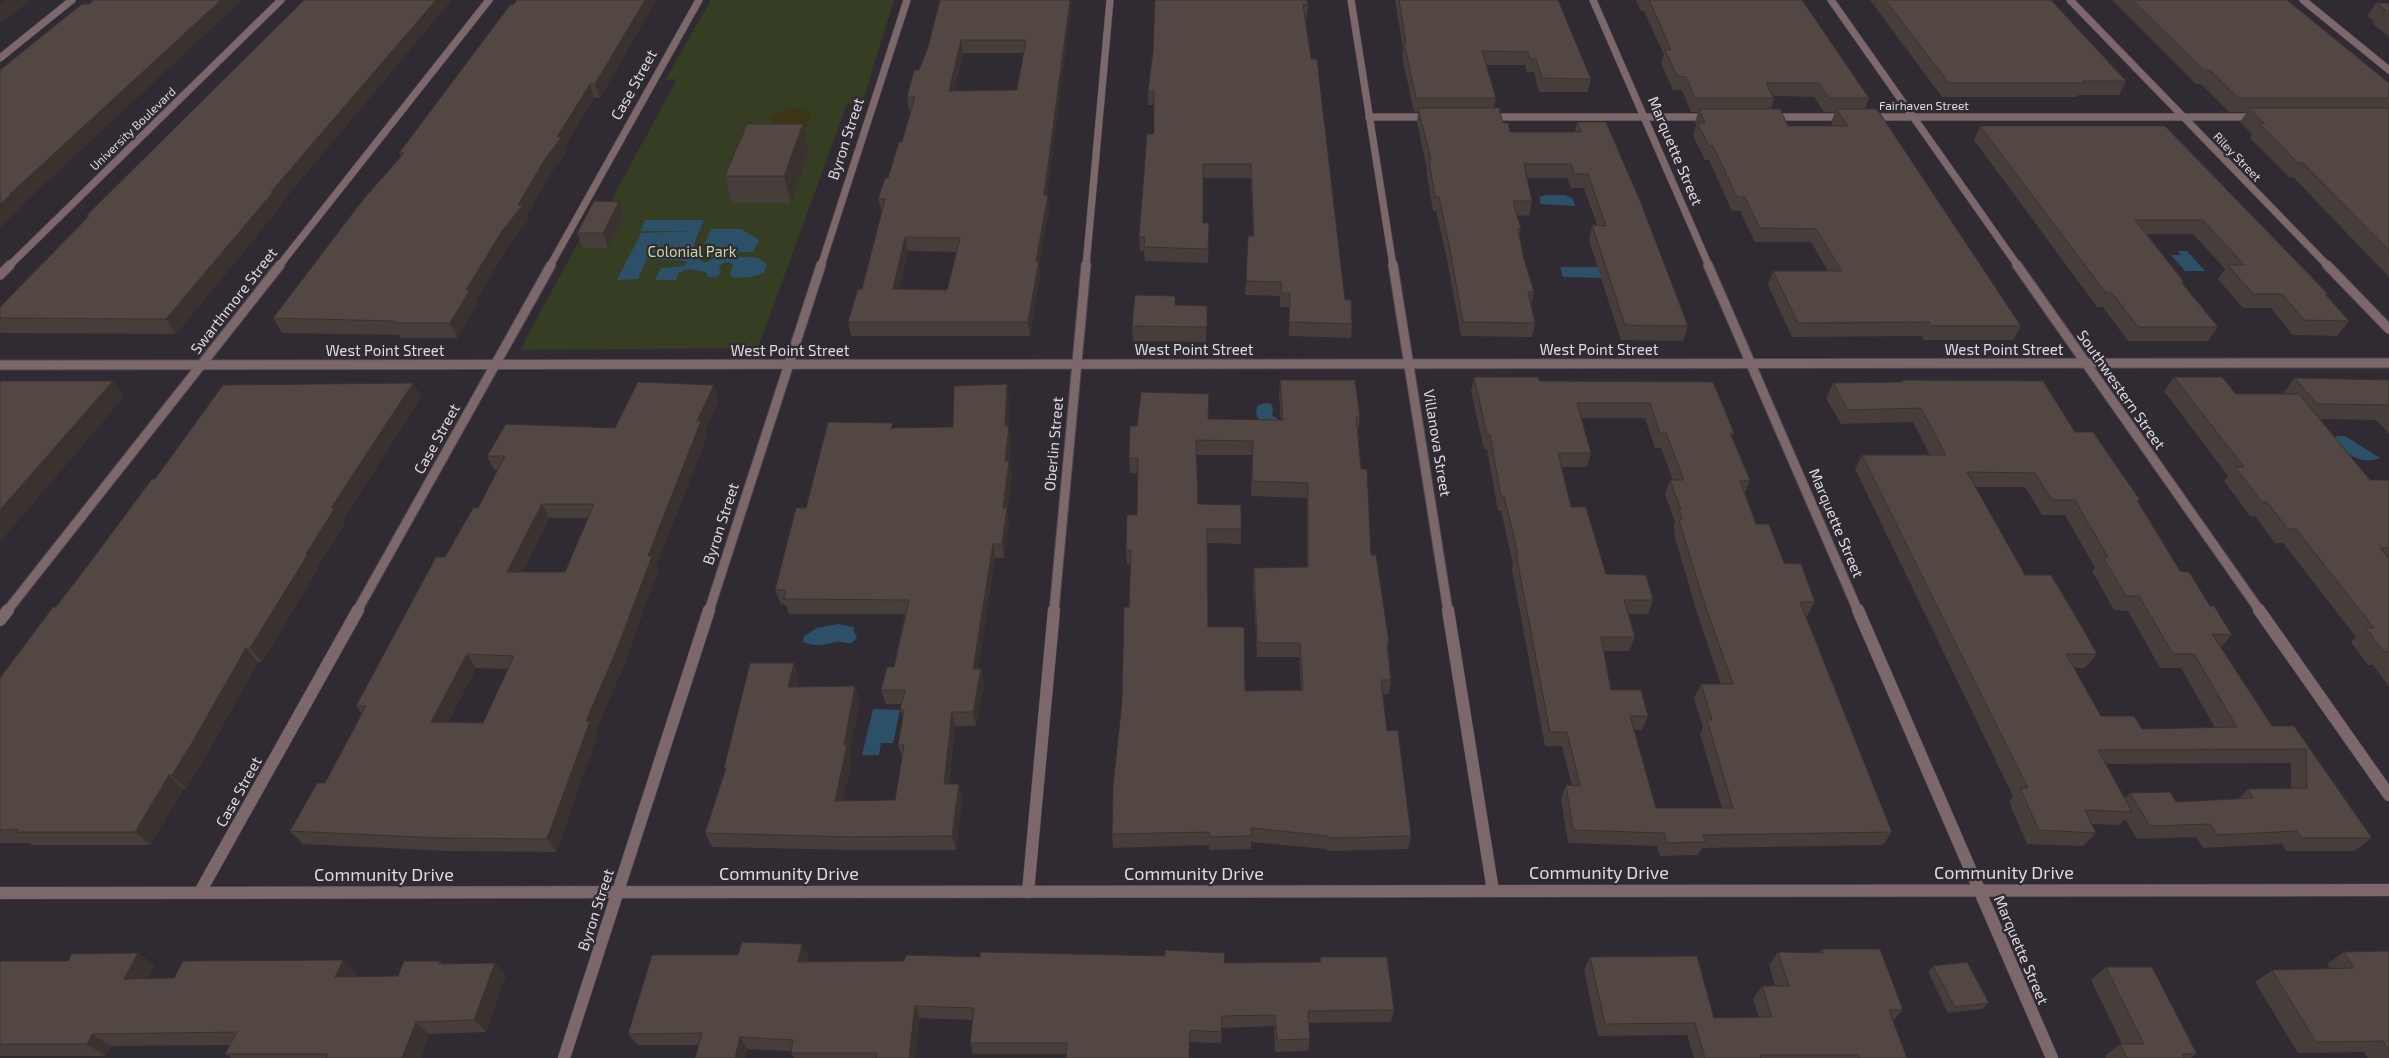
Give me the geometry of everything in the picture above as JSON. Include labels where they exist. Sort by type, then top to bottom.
[{"type":"street","points":[[0,58],[72,0]]},
{"type":"street","name":"University Boulevard","points":[[0,275],[281,0]]},
{"type":"street","name":"Swarthmore Street","points":[[0,620],[489,0]]},
{"type":"street","name":"Case Street","points":[[200,892],[699,0]]},
{"type":"street","name":"Byron Street","points":[[564,1058],[907,0]]},
{"type":"street","name":"Oberlin Street","points":[[1028,892],[1110,0]]},
{"type":"street","name":"Villanova Street","points":[[1351,0],[1493,891]]},
{"type":"street","name":"Marquette Street","points":[[1593,0],[2052,1058]]},
{"type":"street","name":"Southwestern Street","points":[[1831,0],[2389,795]]},
{"type":"street","name":"Riley Street","points":[[2070,0],[2389,329]]},
{"type":"street","points":[[2303,0],[2389,70]]},
{"type":"street","points":[[1370,117],[1438,117]]},
{"type":"street","points":[[1477,117],[1714,117]]},
{"type":"street","points":[[1764,117],[1854,117]]},
{"type":"street","name":"Fairhaven Street","points":[[1864,117],[2262,118]]},
{"type":"street","name":"West Point Street","points":[[0,365],[2389,363]]},
{"type":"street","name":"Community Drive","points":[[0,893],[2389,890]]},
{"type":"green space","name":"Colonial Park","points":[[711,0],[894,0],[863,101],[847,104],[758,348],[520,350],[594,213],[605,212],[677,79],[665,80]]},
{"type":"sand","points":[[795,108],[808,110],[811,118],[807,127],[792,130],[774,128],[769,118],[781,111]]},
{"type":"water","points":[[1565,195],[1572,198],[1575,206],[1541,204],[1539,197]]},
{"type":"water","points":[[645,220],[704,220],[694,244],[700,260],[705,263],[714,258],[708,255],[705,242],[711,229],[741,229],[759,240],[753,252],[739,252],[734,255],[737,257],[753,257],[764,262],[767,265],[764,273],[751,277],[733,278],[730,273],[733,266],[729,262],[723,263],[719,267],[721,273],[716,277],[708,277],[706,272],[687,269],[679,273],[676,280],[655,280],[661,268],[685,266],[687,261],[647,259],[638,279],[617,280],[641,233],[693,231],[640,231]]},
{"type":"water","points":[[2177,251],[2187,251],[2205,271],[2185,271],[2171,255],[2181,255]]},
{"type":"water","points":[[1560,267],[1599,267],[1603,278],[1563,277]]},
{"type":"water","points":[[1265,403],[1271,404],[1273,409],[1272,415],[1279,420],[1280,425],[1261,423],[1256,414],[1257,406]]},
{"type":"water","points":[[2336,436],[2345,436],[2380,458],[2366,460],[2348,454],[2333,440]]},
{"type":"water","points":[[838,624],[854,627],[857,637],[855,640],[850,643],[838,642],[819,645],[803,642],[804,636],[817,628]]},
{"type":"water","points":[[873,709],[900,710],[893,743],[881,743],[879,755],[862,755]]},
{"type":"building","points":[[94,0],[221,0],[0,204],[0,70],[82,4],[89,4]]},
{"type":"building","points":[[304,0],[436,0],[271,192],[273,192],[166,319],[0,318],[0,307],[89,216],[86,216]]},
{"type":"building","points":[[517,0],[645,0],[595,84],[590,84],[557,137],[562,137],[545,159],[518,205],[523,205],[502,231],[466,290],[470,290],[450,323],[393,323],[395,321],[273,318],[362,201],[404,153],[399,153],[510,5],[513,5]]},
{"type":"building","points":[[940,0],[1070,0],[1044,195],[1048,195],[1036,261],[1039,261],[1028,322],[848,322],[858,289],[862,289],[885,199],[878,199],[885,178],[888,178],[899,142],[902,142],[915,97],[907,97],[914,70],[919,70],[928,47]],"holes":[[[961,40],[1026,40],[1017,90],[949,91]],[[905,237],[960,238],[947,290],[893,289]]]},
{"type":"building","points":[[1155,0],[1307,0],[1308,5],[1303,4],[1311,59],[1317,59],[1345,300],[1351,300],[1352,324],[1289,322],[1290,293],[1281,293],[1281,282],[1246,281],[1248,236],[1254,236],[1251,164],[1203,164],[1203,223],[1209,223],[1208,249],[1144,247],[1145,237],[1139,237],[1147,134],[1154,134],[1154,92],[1148,91],[1153,52]]},
{"type":"building","points":[[1399,0],[1558,0],[1591,79],[1542,78],[1536,59],[1530,59],[1528,52],[1482,51],[1496,98],[1416,98],[1404,43],[1406,43]]},
{"type":"building","points":[[1649,0],[1802,0],[1869,98],[1829,98],[1819,83],[1766,83],[1774,98],[1695,98],[1686,77],[1677,76],[1665,50],[1671,50]]},
{"type":"building","points":[[1885,0],[2051,0],[2126,81],[2083,81],[2084,83],[1949,83]]},
{"type":"building","points":[[2132,0],[2287,0],[2389,83],[2389,98],[2238,98],[2210,70],[2204,70]]},
{"type":"building","points":[[2376,3],[2389,3],[2389,16],[2382,11],[2387,11]]},
{"type":"building","points":[[1418,108],[1499,108],[1503,123],[1508,123],[1510,132],[1581,132],[1577,122],[1606,122],[1641,203],[1688,326],[1625,325],[1592,225],[1606,226],[1588,174],[1574,174],[1571,164],[1524,164],[1532,201],[1513,201],[1521,229],[1518,229],[1524,259],[1534,292],[1528,292],[1535,323],[1463,322],[1439,197],[1435,197],[1429,160],[1431,160]]},
{"type":"building","points":[[2249,108],[2389,108],[2389,250],[2303,163],[2298,163],[2259,123],[2265,124]]},
{"type":"building","points":[[1699,109],[1780,109],[1788,126],[1848,126],[1836,109],[1877,109],[2021,326],[1931,326],[1929,322],[1798,323],[1773,271],[1842,271],[1816,229],[1760,228],[1745,197],[1737,197],[1713,146],[1709,146],[1697,123],[1705,123]]},
{"type":"building","points":[[747,124],[803,124],[784,176],[725,176]]},
{"type":"building","points":[[1980,126],[2165,126],[2328,294],[2325,294],[2349,321],[2304,320],[2282,294],[2253,294],[2228,265],[2244,265],[2203,220],[2135,220],[2184,282],[2181,282],[2218,327],[2138,327],[2112,293],[2106,293]]},
{"type":"building","points":[[594,201],[619,202],[603,233],[577,233]]},
{"type":"building","points":[[1135,295],[1175,296],[1175,305],[1207,306],[1207,327],[1132,326]]},
{"type":"building","points":[[1474,377],[1538,377],[1539,381],[1713,382],[1734,433],[1730,433],[1750,480],[1740,481],[1756,524],[1769,524],[1784,563],[1801,564],[1815,602],[1800,602],[1892,832],[1703,835],[1705,842],[1667,843],[1664,833],[1573,830],[1566,785],[1580,786],[1567,732],[1550,732],[1516,554],[1518,554],[1504,496],[1501,496],[1490,435],[1487,435]],"holes":[[[1577,403],[1650,403],[1660,433],[1666,433],[1684,480],[1670,480],[1681,510],[1679,510],[1682,520],[1679,520],[1703,599],[1733,684],[1701,684],[1712,720],[1707,720],[1733,808],[1656,808],[1630,716],[1648,716],[1641,690],[1611,690],[1601,637],[1635,637],[1624,600],[1653,600],[1646,575],[1606,574],[1586,507],[1571,507],[1558,453],[1591,453]]]},
{"type":"building","points":[[2174,377],[2222,377],[2236,394],[2299,394],[2370,480],[2389,480],[2389,548],[2380,548],[2389,559],[2389,653],[2383,651],[2366,628],[2374,628],[2296,529],[2288,529],[2267,502],[2262,502],[2235,467],[2244,467]]},
{"type":"building","points":[[2295,378],[2389,380],[2389,406],[2317,404]]},
{"type":"building","points":[[1280,380],[1355,380],[1360,417],[1356,417],[1361,469],[1367,469],[1371,555],[1376,555],[1389,642],[1387,642],[1391,680],[1381,680],[1387,731],[1398,730],[1411,836],[1328,838],[1328,836],[1251,828],[1252,836],[1210,837],[1209,832],[1112,834],[1113,786],[1122,701],[1124,607],[1129,607],[1131,550],[1126,550],[1127,515],[1137,515],[1138,458],[1129,458],[1130,426],[1137,426],[1141,392],[1209,394],[1208,419],[1283,420]],"holes":[[[1196,440],[1253,441],[1252,481],[1308,483],[1308,567],[1254,568],[1257,643],[1300,643],[1303,690],[1245,691],[1244,627],[1208,627],[1207,529],[1241,529],[1241,505],[1198,504]]]},
{"type":"building","points":[[1902,380],[2043,381],[2075,432],[2093,432],[2140,500],[2137,500],[2180,571],[2189,572],[2210,606],[2214,606],[2232,635],[2212,634],[2272,726],[2294,726],[2372,838],[2302,838],[2297,831],[2217,835],[2210,824],[2150,826],[2130,793],[2170,792],[2176,802],[2253,798],[2248,789],[2307,788],[2306,749],[2098,750],[2132,812],[2085,810],[2096,833],[2039,830],[2020,788],[2028,788],[1862,455],[1946,455],[1921,408],[1848,410],[1833,383],[1903,382]],"holes":[[[1967,472],[2035,473],[2052,500],[2075,500],[2108,557],[2103,557],[2126,596],[2139,596],[2173,654],[2194,654],[2237,727],[2142,729],[2134,716],[2101,716],[2066,654],[2097,654],[2051,575],[2025,575]]]},
{"type":"building","points":[[0,381],[113,381],[0,510]]},
{"type":"building","points":[[638,382],[714,385],[697,421],[701,421],[648,556],[652,556],[617,649],[586,721],[590,721],[547,839],[439,838],[290,831],[317,783],[325,783],[366,706],[356,706],[436,557],[445,557],[473,508],[478,508],[505,456],[487,456],[506,424],[615,428]],"holes":[[[542,504],[594,504],[565,572],[507,572]],[[467,654],[514,656],[483,723],[431,722]]]},
{"type":"building","points":[[413,383],[331,508],[335,508],[306,554],[308,554],[250,648],[246,648],[189,748],[172,775],[169,775],[135,832],[16,832],[18,829],[0,830],[0,678],[152,479],[155,479],[223,385]]},
{"type":"building","points":[[1007,384],[1005,426],[1009,426],[1005,461],[1009,461],[1003,508],[1007,508],[1002,544],[993,544],[973,669],[981,669],[973,712],[952,712],[944,784],[959,784],[952,836],[850,837],[705,833],[726,768],[724,768],[750,663],[794,663],[788,687],[855,686],[844,745],[847,745],[835,801],[895,800],[904,745],[898,745],[904,710],[900,710],[905,690],[881,690],[887,667],[894,667],[909,600],[784,599],[786,590],[775,590],[796,508],[806,508],[828,422],[893,423],[891,428],[953,427],[954,386]]},
{"type":"building","points":[[742,942],[802,944],[798,962],[904,961],[906,955],[980,957],[980,952],[1165,956],[1165,950],[1225,953],[1224,963],[1321,962],[1320,957],[1387,957],[1394,1010],[1308,1011],[1310,1039],[1277,1040],[1275,1015],[1222,1016],[1221,1032],[1190,1030],[1189,1058],[1066,1058],[1067,1043],[970,1043],[974,1008],[915,1006],[909,1058],[876,1058],[877,1053],[791,1053],[793,1040],[740,1037],[735,1058],[695,1058],[702,1033],[628,1034],[652,955],[738,955]]},
{"type":"building","points":[[1822,949],[1880,949],[1903,1010],[1889,1010],[1907,1058],[1859,1058],[1858,1055],[1760,1055],[1761,1058],[1705,1058],[1695,1023],[1605,1024],[1590,957],[1697,956],[1714,1018],[1772,1017],[1762,986],[1789,986],[1778,952],[1824,953]]},
{"type":"building","points":[[2389,951],[2389,1051],[2383,1041],[2316,1042],[2272,970],[2354,968],[2344,952]]},
{"type":"building","points":[[138,953],[124,979],[174,978],[183,961],[343,960],[335,977],[398,976],[404,961],[440,961],[438,964],[495,963],[474,1020],[416,1022],[402,1058],[326,1058],[328,1054],[225,1054],[237,1032],[92,1034],[87,1044],[0,1044],[0,961],[68,961],[72,954]]},
{"type":"building","points":[[1967,962],[1989,1003],[1955,1007],[1933,966]]},
{"type":"building","points":[[2106,967],[2152,967],[2197,1054],[2182,1054],[2184,1058],[2127,1058],[2120,1044],[2144,1044]]}]
